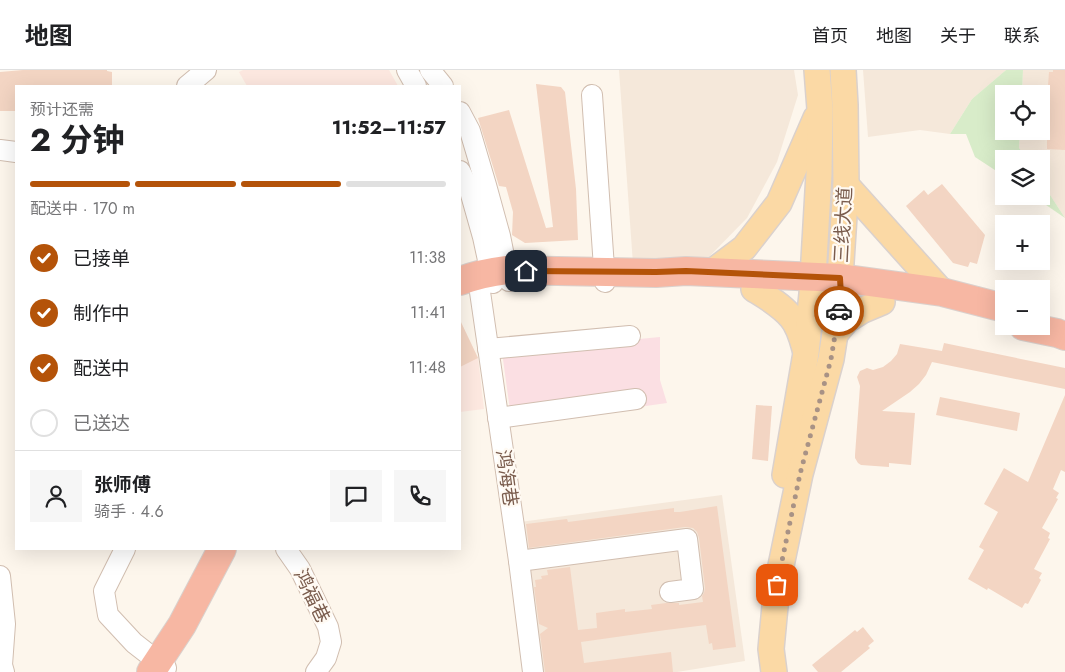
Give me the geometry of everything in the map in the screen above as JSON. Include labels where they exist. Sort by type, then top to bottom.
[{"type":"highway","points":[[485,281],[712,272],[813,285],[942,292],[995,306]]},
{"type":"highway","points":[[604,277],[754,289],[813,285]]},
{"type":"highway","points":[[841,287],[882,302],[995,321]]},
{"type":"highway","points":[[1050,319],[1065,323]]},
{"type":"highway","points":[[1050,331],[1065,336]]},
{"type":"highway","points":[[159,669],[221,550]]},
{"type":"highway","points":[[159,669],[189,632],[232,550]]},
{"type":"main road","name":"三线大道","points":[[774,672],[771,649],[777,585],[793,473],[813,285],[820,174],[820,109],[816,70]]},
{"type":"main road","name":"三线大道","points":[[761,672],[758,648],[764,583],[793,473],[831,359],[835,334],[841,287],[846,186],[843,70]]},
{"type":"main road","points":[[712,272],[744,248],[779,203],[820,109]]},
{"type":"main road","points":[[846,186],[942,292]]},
{"type":"main road","points":[[754,289],[774,302],[791,317],[799,331],[806,354]]},
{"type":"main road","points":[[835,334],[847,320],[863,310],[882,302]]},
{"type":"street","points":[[188,85],[206,70]]},
{"type":"street","points":[[407,70],[415,85]]},
{"type":"street","points":[[430,70],[442,85]]},
{"type":"street","points":[[592,94],[604,277]]},
{"type":"street","points":[[461,114],[470,131],[500,236],[485,281]]},
{"type":"street","points":[[0,150],[15,152]]},
{"type":"street","points":[[461,173],[470,191],[483,237],[485,281]]},
{"type":"street","name":"鸿海巷","points":[[485,281],[488,349],[531,631],[533,672]]},
{"type":"street","points":[[488,349],[630,336]]},
{"type":"street","points":[[498,418],[636,399]]},
{"type":"street","points":[[519,561],[687,539],[693,589],[670,592]]},
{"type":"street","points":[[124,550],[104,591],[108,615],[159,669]]},
{"type":"street","name":"鸿福巷","points":[[287,550],[300,569],[328,627],[331,642],[326,658],[316,672]]},
{"type":"street","points":[[0,576],[6,624],[2,665],[4,672]]},
{"type":"shaded area","points":[[243,70],[389,70],[397,85],[246,85],[239,72]]},
{"type":"shaded area","points":[[619,70],[794,70],[798,95],[777,162],[747,218],[702,264],[633,264]]},
{"type":"shaded area","points":[[863,70],[1006,70],[972,99],[950,134],[920,130],[868,137]]},
{"type":"shaded area","points":[[1023,70],[1065,70],[1065,218],[1050,195],[1050,150],[1020,150],[1019,148],[1019,140],[1050,140],[1050,85],[1022,85]]},
{"type":"shaded area","points":[[461,326],[478,358],[484,409],[461,412]]},
{"type":"shaded area","points":[[660,337],[660,380],[667,403],[512,425],[502,352]]},
{"type":"shaded area","points":[[722,495],[745,661],[677,672],[539,672],[520,522]]},
{"type":"green space","points":[[1006,70],[1023,70],[1022,85],[995,85],[995,140],[1019,140],[1020,150],[995,150],[995,170],[975,157],[966,134],[950,134],[972,99]]},
{"type":"green space","points":[[1050,195],[1065,218],[1046,205],[1050,205]]},
{"type":"building","points":[[23,70],[107,70],[112,72],[112,85],[15,85],[15,111],[0,111],[0,72]]},
{"type":"building","points":[[1053,70],[1065,70],[1065,150],[1047,149],[1047,140],[1050,140],[1049,72],[1053,72]]},
{"type":"building","points":[[536,84],[561,87],[565,92],[576,189],[578,240],[525,243],[512,235],[513,212],[506,187],[499,186],[478,118],[509,110],[546,228],[553,227]]},
{"type":"building","points":[[942,184],[985,235],[977,264],[970,262],[968,267],[953,263],[906,206],[924,190],[928,195]]},
{"type":"building","points":[[461,322],[478,358],[461,366]]},
{"type":"building","points":[[944,343],[1065,368],[1065,389],[932,362],[919,384],[882,411],[915,413],[911,465],[889,463],[889,467],[861,465],[858,463],[855,455],[860,386],[857,377],[860,371],[867,368],[873,370],[883,367],[897,354],[900,344],[942,351]]},
{"type":"building","points":[[1065,395],[1065,472],[1061,470],[1053,489],[1059,493],[1056,498],[1058,499],[1042,528],[1050,533],[1048,538],[1050,539],[1034,569],[1042,573],[1039,578],[1041,580],[1028,604],[1025,603],[1022,608],[988,588],[987,590],[968,579],[984,550],[979,547],[998,512],[984,504],[1004,468],[1028,482]]},
{"type":"building","points":[[940,397],[1020,413],[1017,431],[936,415]]},
{"type":"building","points":[[756,405],[772,406],[768,461],[752,459]]},
{"type":"building","points":[[717,506],[736,647],[713,650],[712,643],[709,644],[706,625],[666,630],[581,642],[584,663],[671,652],[673,672],[545,672],[540,634],[548,628],[539,624],[534,587],[536,587],[535,580],[542,579],[541,576],[548,575],[547,570],[570,567],[578,630],[597,628],[596,613],[625,609],[625,612],[652,609],[651,605],[666,603],[679,603],[679,605],[703,602],[702,596],[705,588],[699,538],[693,528],[685,527],[529,548],[526,524],[567,519],[568,522],[674,508],[674,512],[680,512]]},
{"type":"building","points":[[863,627],[874,641],[868,646],[870,648],[841,672],[818,672],[812,665],[855,630],[857,632]]},
{"type":"way so far","points":[[777,585],[800,474],[831,359],[839,311]]},
{"type":"route","points":[[526,271],[686,271],[840,278],[841,296],[839,311]]}]
